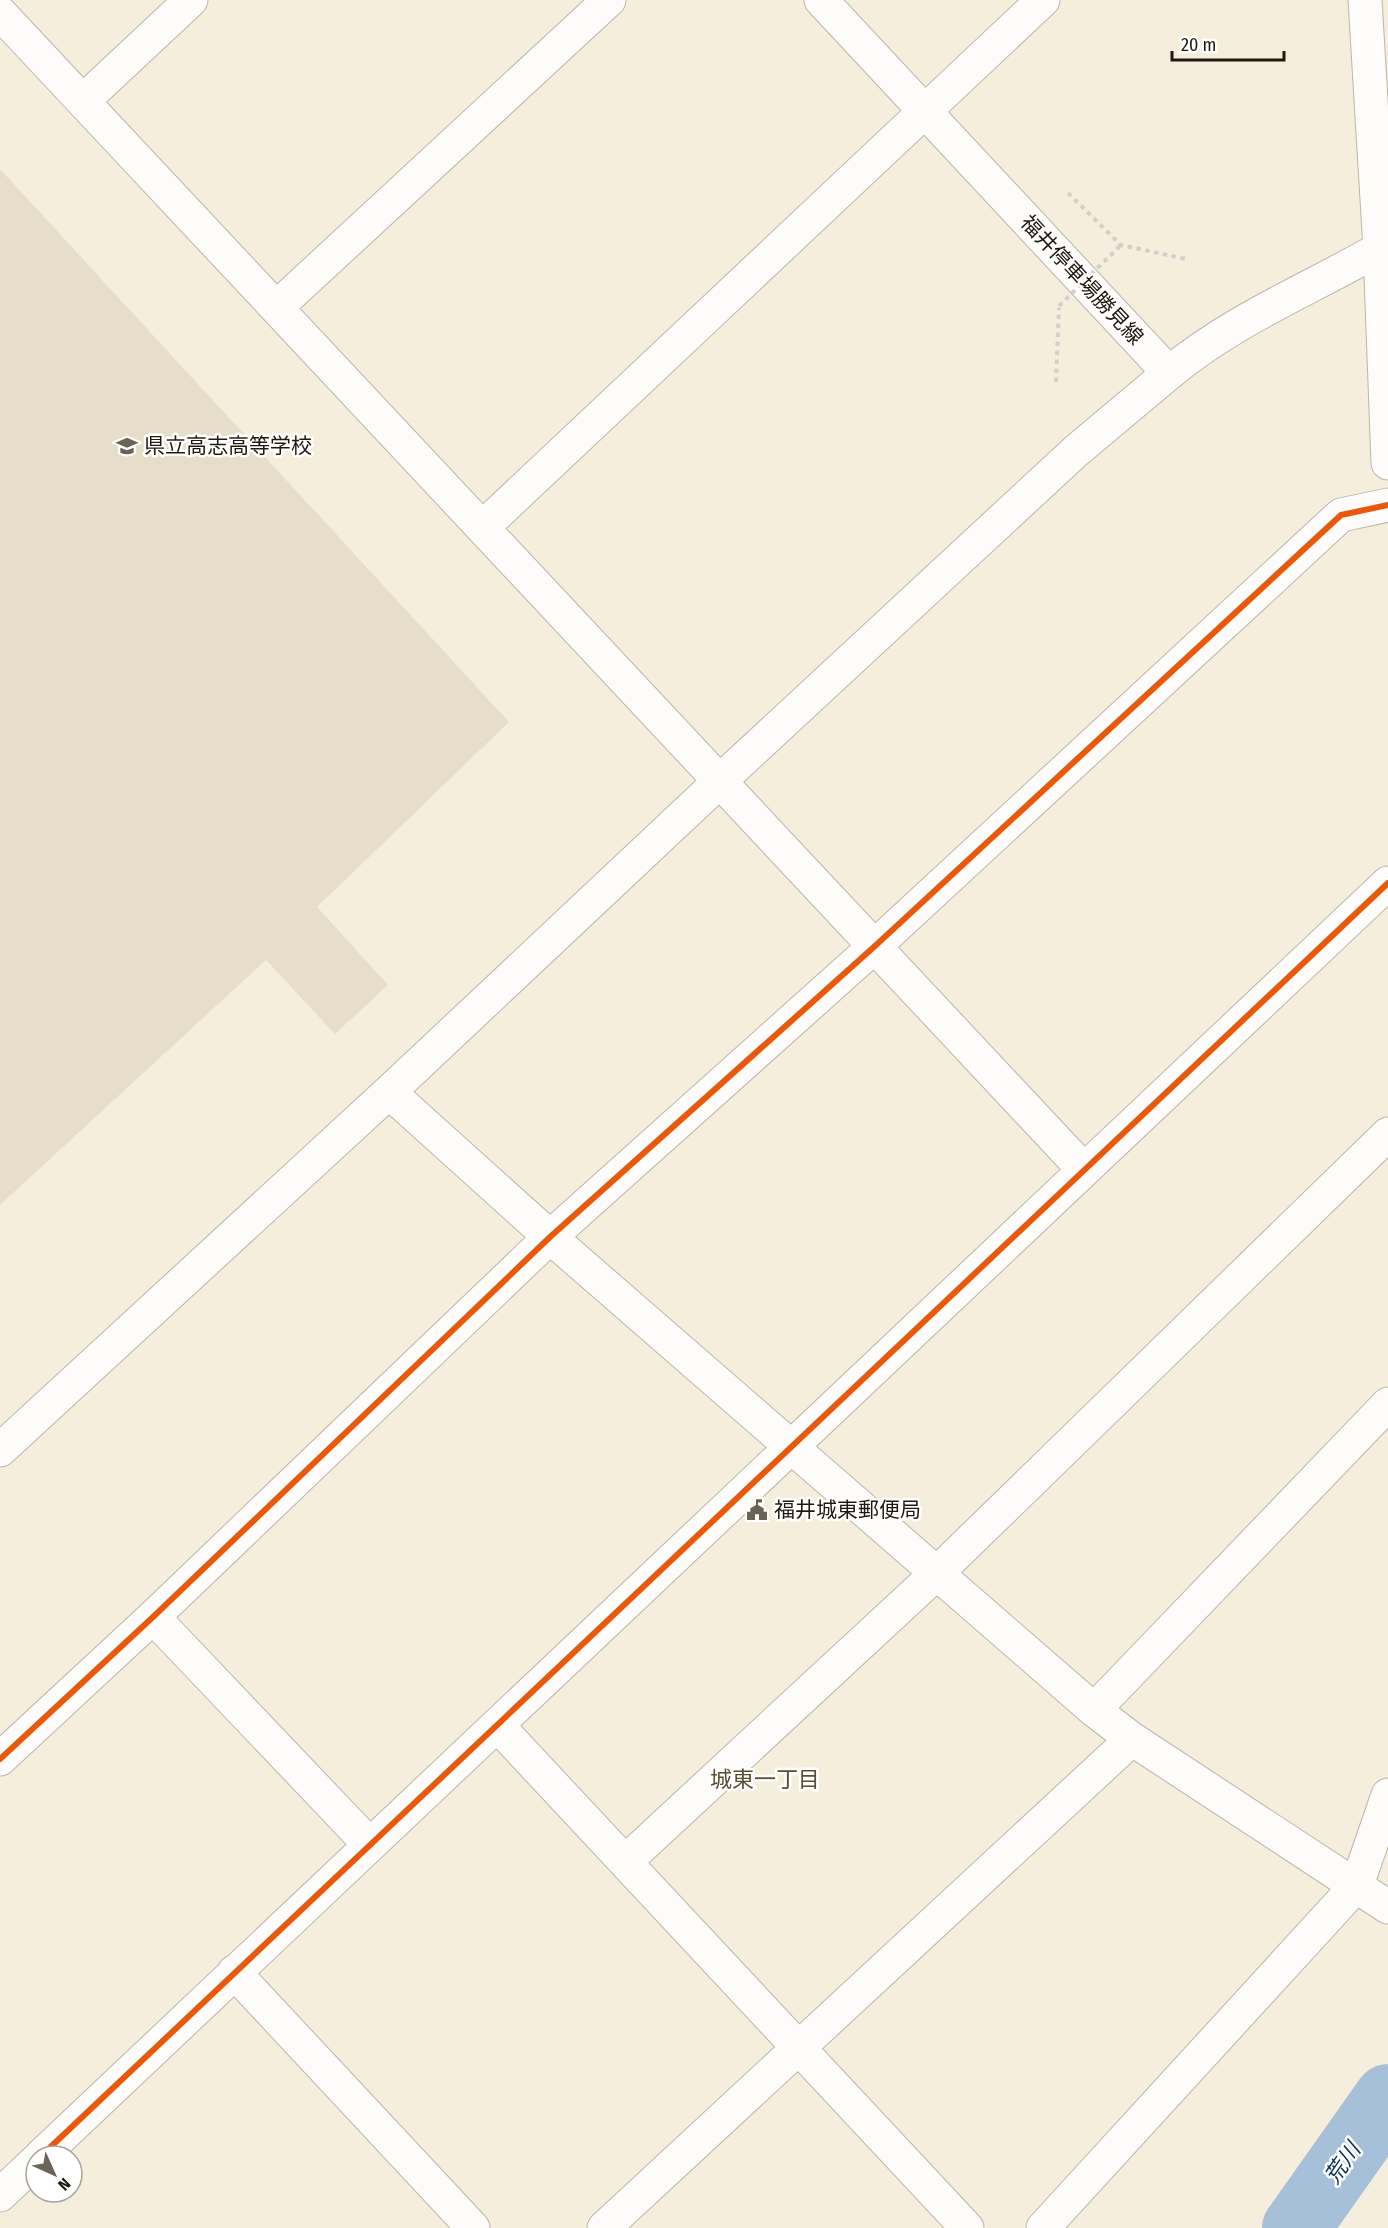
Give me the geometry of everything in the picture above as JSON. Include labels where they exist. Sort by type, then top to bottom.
[{"type":"street","points":[[83,101],[191,0]]},
{"type":"street","points":[[277,307],[609,0]]},
{"type":"street","name":"福井停車場勝見線","points":[[821,0],[1169,373]]},
{"type":"street","points":[[483,527],[1043,0]]},
{"type":"street","points":[[1365,0],[1384,246],[1388,463]]},
{"type":"street","points":[[0,13],[1084,1170]]},
{"type":"street","points":[[0,1450],[389,1092],[721,780],[1076,452],[1196,350],[1384,246]]},
{"type":"street","points":[[0,1759],[153,1617],[550,1237],[875,946],[1341,515],[1388,505]]},
{"type":"street","points":[[54,2144],[1388,883]]},
{"type":"street","points":[[389,1092],[550,1237],[1094,1710],[1131,1739],[1388,1907]]},
{"type":"street","points":[[625,1862],[937,1573],[1388,1134]]},
{"type":"street","points":[[1094,1710],[1388,1404]]},
{"type":"street","points":[[153,1617],[370,1845]]},
{"type":"street","points":[[497,1725],[967,2228]]},
{"type":"street","points":[[604,2228],[1131,1739]]},
{"type":"street","points":[[1043,2228],[1356,1885],[1388,1794]]},
{"type":"street","points":[[234,1972],[473,2228]]},
{"type":"street","points":[[0,2195],[24,2172]]},
{"type":"path","points":[[1068,193],[1121,245],[1186,259]]},
{"type":"path","points":[[1056,382],[1059,306],[1121,245]]},
{"type":"shaded area","name":"県立高志高等学校","points":[[0,169],[509,722],[317,907],[388,985],[335,1034],[266,960],[0,1205]]},
{"type":"waterway","name":"荒川","points":[[1296,2228],[1388,2098]]},
{"type":"cycle path","points":[[0,1759],[153,1617],[550,1237],[875,946],[1341,515],[1388,505]]},
{"type":"cycle path","points":[[54,2144],[1388,883]]},
{"type":"place","name":"県立高志高等学校","points":[[127,446]]},
{"type":"place","name":"福井城東郵便局","points":[[757,1510]]},
{"type":"district","name":"城東一丁目","points":[[765,1779]]}]
